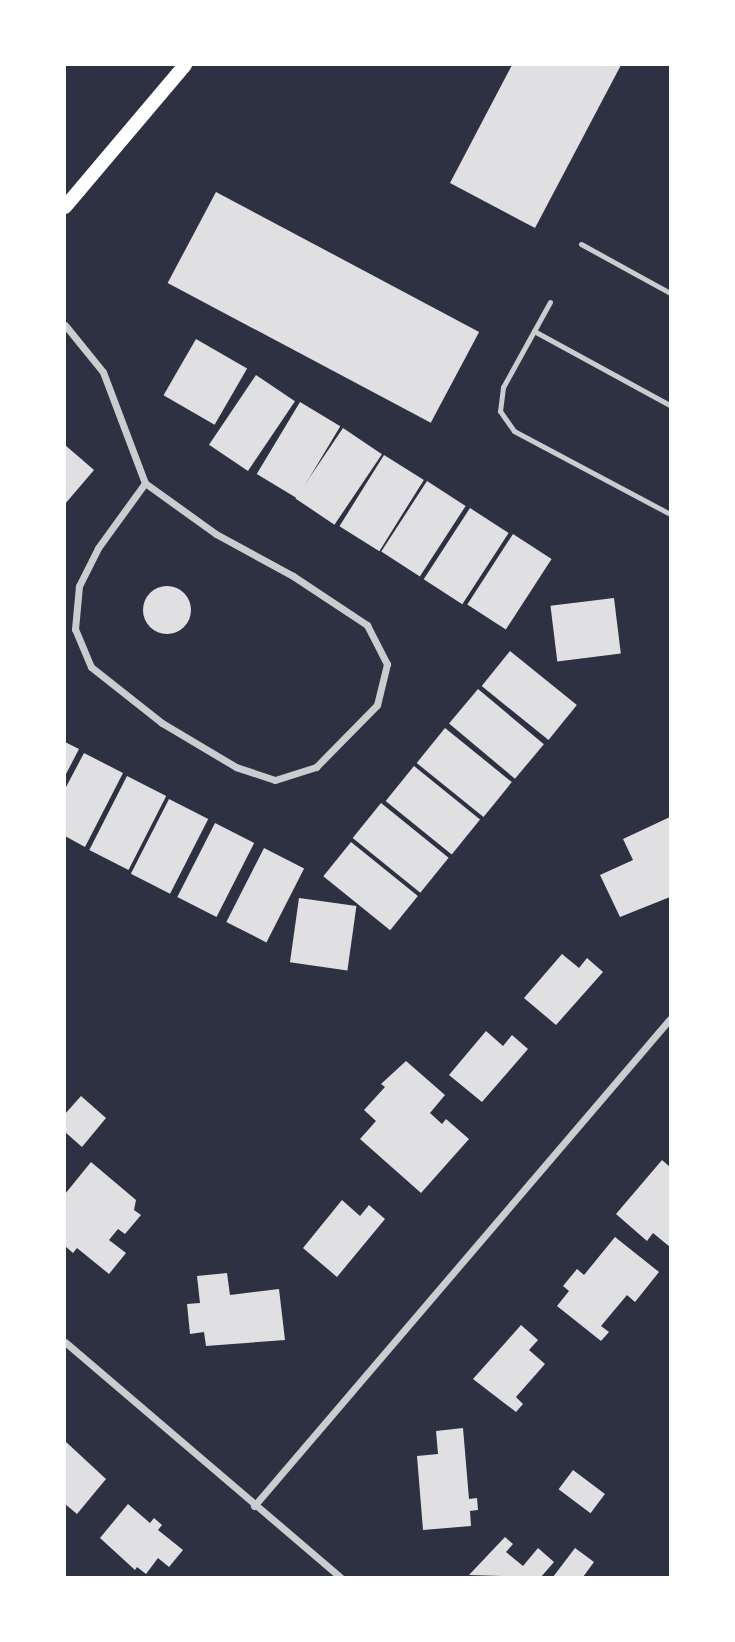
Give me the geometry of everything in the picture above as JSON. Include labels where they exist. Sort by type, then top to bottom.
[{"type":"main road","points":[[65,207],[185,65]]},
{"type":"street","points":[[65,325],[103,372],[145,483],[216,534],[293,576],[367,625],[387,664],[377,705],[316,767],[275,780],[236,767],[162,723],[91,667],[75,628],[79,586],[98,548],[145,483]]},
{"type":"street","points":[[254,1506],[670,1019]]},
{"type":"street","points":[[65,1342],[340,1577]]},
{"type":"lane","points":[[581,244],[670,293]]},
{"type":"lane","points":[[550,302],[503,387],[500,411],[514,431],[670,514]]},
{"type":"lane","points":[[534,331],[670,405]]},
{"type":"building","points":[[512,65],[621,65],[535,228],[450,183]]},
{"type":"building","points":[[216,192],[479,332],[431,423],[168,283]]},
{"type":"building","points":[[196,339],[247,368],[215,425],[164,395]]},
{"type":"building","points":[[256,375],[295,401],[248,471],[209,445]]},
{"type":"building","points":[[300,402],[340,426],[297,498],[257,474]]},
{"type":"building","points":[[343,428],[382,454],[334,525],[295,498]]},
{"type":"building","points":[[65,445],[94,470],[65,504]]},
{"type":"building","points":[[384,455],[424,480],[379,551],[339,526]]},
{"type":"building","points":[[427,481],[466,506],[420,577],[381,551]]},
{"type":"building","points":[[470,508],[509,533],[462,604],[424,579]]},
{"type":"building","points":[[513,534],[552,559],[506,630],[467,604]]},
{"type":"building","points":[[167,586],[176,587],[184,593],[190,601],[190,619],[184,627],[176,633],[167,634],[158,633],[150,627],[144,619],[143,610],[144,601],[150,593],[158,587]]},
{"type":"building","points":[[614,598],[621,654],[557,661],[550,606]]},
{"type":"building","points":[[510,651],[577,705],[549,740],[482,686]]},
{"type":"building","points":[[478,689],[544,744],[515,779],[449,723]]},
{"type":"building","points":[[445,728],[512,782],[484,817],[417,763]]},
{"type":"building","points":[[65,742],[79,749],[65,776]]},
{"type":"building","points":[[84,753],[123,773],[85,847],[65,836],[65,789]]},
{"type":"building","points":[[414,766],[480,819],[452,854],[386,801]]},
{"type":"building","points":[[127,776],[166,796],[129,870],[89,850]]},
{"type":"building","points":[[169,799],[208,819],[170,894],[131,874]]},
{"type":"building","points":[[381,803],[449,858],[420,893],[353,838]]},
{"type":"building","points":[[670,817],[670,897],[620,917],[600,875],[633,860],[623,839]]},
{"type":"building","points":[[215,823],[254,843],[217,917],[177,897]]},
{"type":"building","points":[[351,842],[418,896],[390,930],[323,876]]},
{"type":"building","points":[[264,848],[304,868],[266,942],[226,922]]},
{"type":"building","points":[[299,898],[356,906],[347,970],[290,962]]},
{"type":"building","points":[[562,954],[579,968],[587,958],[603,972],[556,1025],[524,998]]},
{"type":"building","points":[[486,1031],[503,1046],[512,1035],[528,1049],[482,1102],[449,1075]]},
{"type":"building","points":[[406,1061],[445,1095],[430,1113],[442,1124],[446,1119],[469,1139],[421,1193],[360,1139],[376,1121],[364,1110],[385,1087],[381,1084]]},
{"type":"building","points":[[81,1096],[106,1118],[82,1147],[65,1132],[65,1114]]},
{"type":"building","points":[[662,1160],[670,1167],[670,1247],[653,1233],[647,1241],[616,1214]]},
{"type":"building","points":[[91,1162],[136,1200],[134,1210],[141,1215],[125,1234],[118,1229],[109,1240],[126,1253],[109,1274],[77,1248],[73,1253],[65,1246],[65,1194]]},
{"type":"building","points":[[342,1200],[360,1216],[369,1205],[385,1219],[337,1277],[303,1248]]},
{"type":"building","points":[[615,1237],[659,1272],[635,1302],[627,1295],[601,1326],[609,1332],[601,1341],[557,1306],[569,1291],[563,1286],[577,1269],[584,1275]]},
{"type":"building","points":[[227,1273],[230,1295],[279,1289],[285,1340],[206,1346],[204,1332],[190,1334],[187,1304],[200,1303],[197,1276]]},
{"type":"building","points":[[521,1325],[538,1340],[529,1350],[545,1364],[516,1397],[523,1404],[516,1412],[473,1379]]},
{"type":"building","points":[[463,1428],[469,1499],[477,1498],[478,1510],[470,1511],[471,1526],[423,1530],[417,1456],[438,1454],[436,1431]]},
{"type":"building","points":[[65,1441],[106,1479],[77,1514],[65,1504]]},
{"type":"building","points":[[573,1470],[605,1494],[591,1513],[559,1489]]},
{"type":"building","points":[[128,1504],[150,1523],[154,1518],[162,1525],[158,1530],[183,1550],[169,1567],[158,1558],[146,1574],[137,1567],[135,1570],[100,1538]]},
{"type":"building","points":[[505,1537],[513,1544],[506,1552],[523,1566],[538,1548],[554,1562],[541,1577],[469,1575]]},
{"type":"building","points":[[575,1548],[594,1562],[583,1577],[553,1577]]}]
